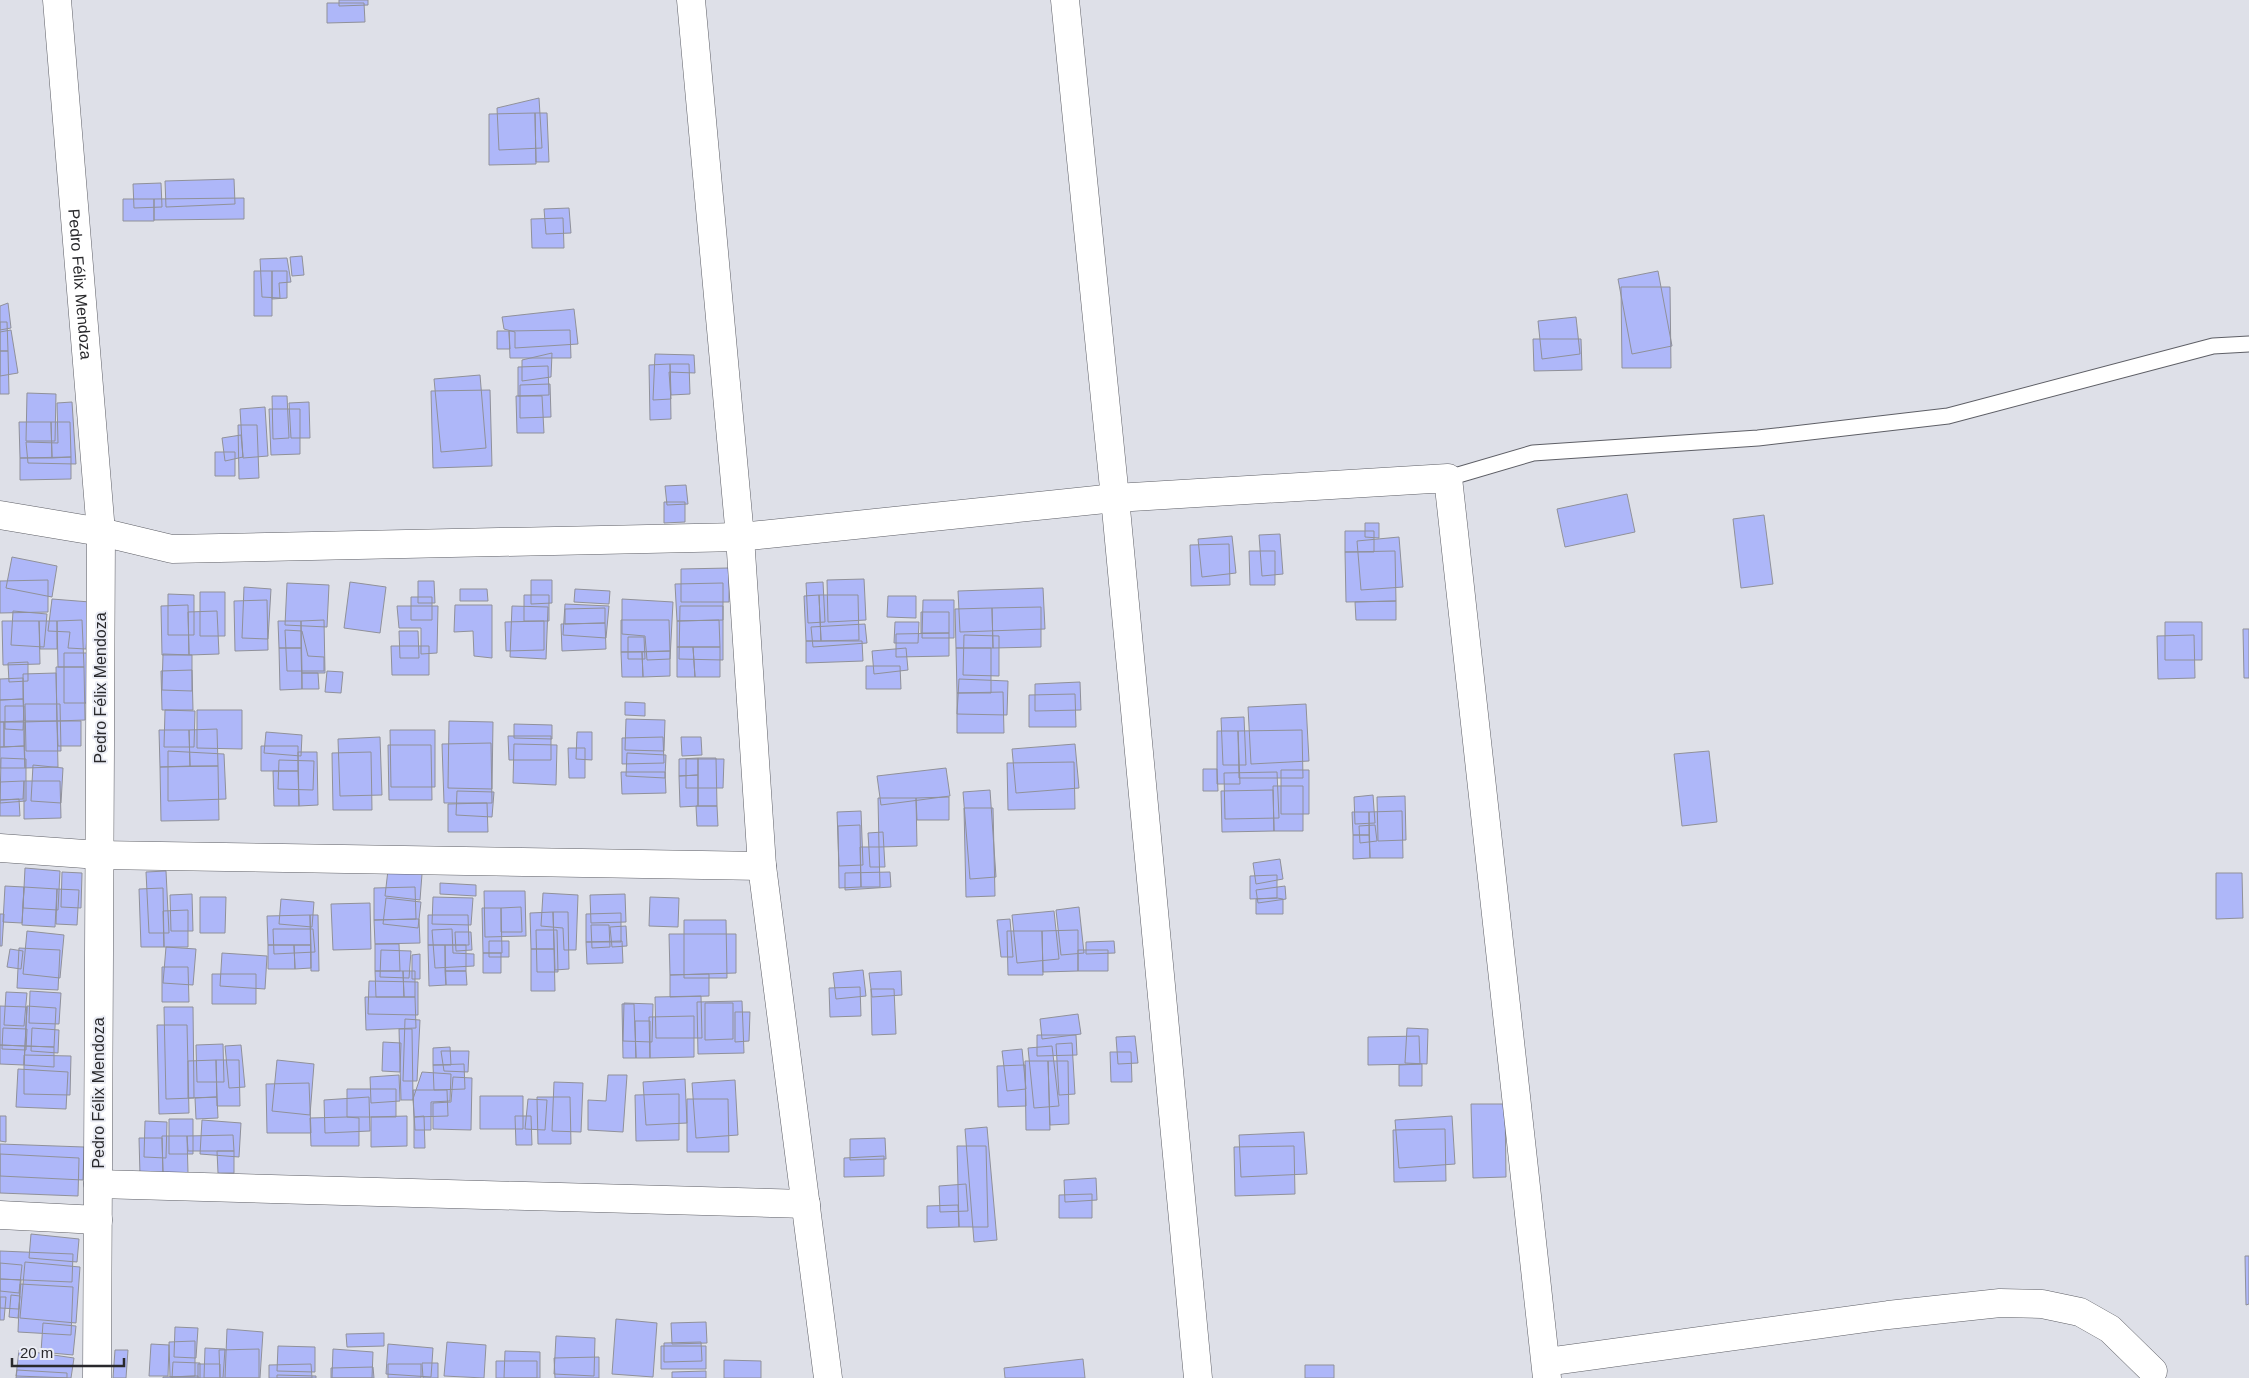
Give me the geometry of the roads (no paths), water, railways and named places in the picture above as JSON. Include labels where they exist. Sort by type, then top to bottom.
[{"type":"street","name":"Pedro Félix Mendoza","points":[[57,0],[101,532],[97,1378]]},
{"type":"street","points":[[691,0],[740,537],[762,866],[828,1378]]},
{"type":"street","points":[[1064,0],[1115,498],[1198,1378]]},
{"type":"street","points":[[0,515],[101,532],[172,549],[740,537],[1115,498],[1448,478],[1546,1370],[1888,1315],[2000,1303],[2042,1304],[2080,1312],[2110,1329],[2153,1371]]},
{"type":"street","points":[[0,848],[100,855],[762,866]]},
{"type":"street","points":[[98,1184],[806,1204]]},
{"type":"street","points":[[0,1214],[98,1220]]},
{"type":"lane","points":[[1448,478],[1533,453],[1758,438],[1948,416],[2214,346],[2249,344]]}]
